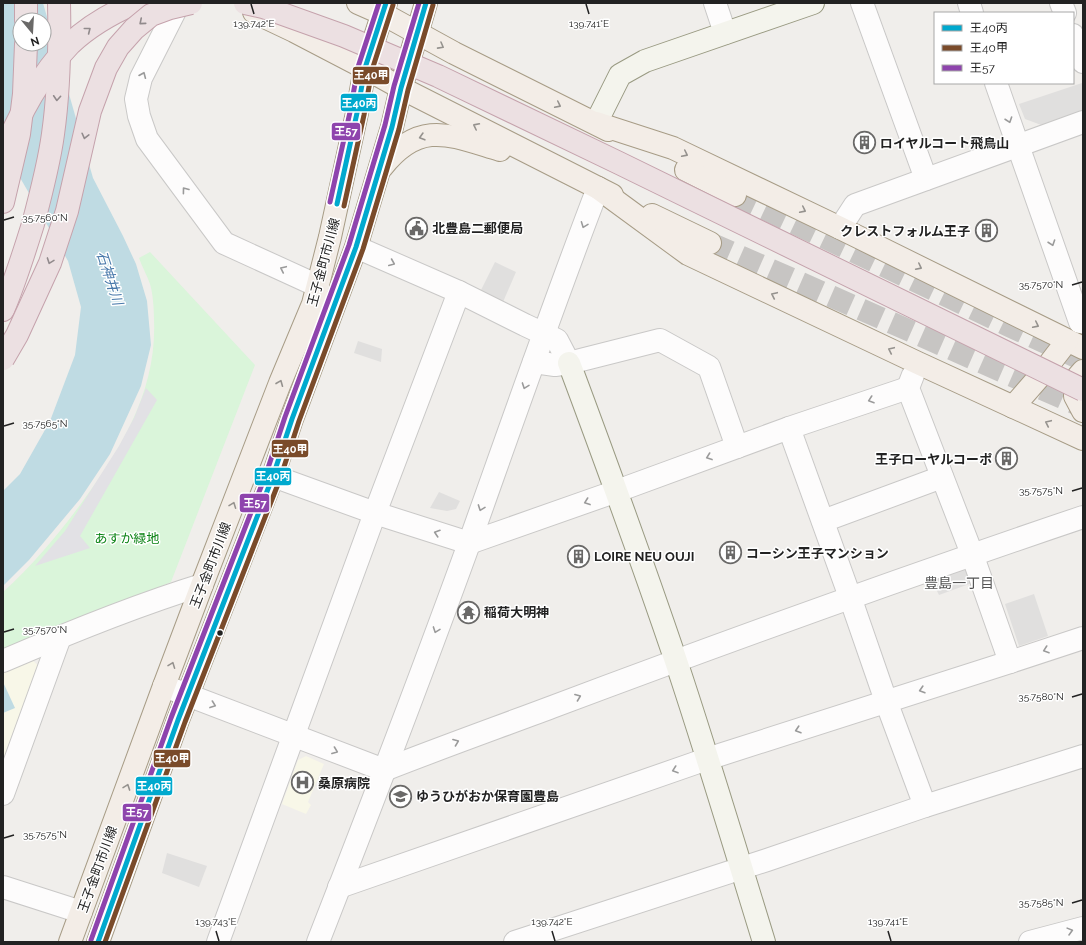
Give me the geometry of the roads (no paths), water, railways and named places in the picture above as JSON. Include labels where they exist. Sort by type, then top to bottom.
[{"type":"highway","points":[[3,310],[21,263],[46,174],[53,135],[57,99],[60,30],[59,3]]},
{"type":"highway","points":[[3,153],[14,126],[32,94],[52,66],[71,44],[92,27],[117,11],[134,3]]},
{"type":"highway","points":[[3,359],[17,335],[50,263],[67,211],[90,112],[106,68],[118,47],[134,29],[151,15],[190,3]]},
{"type":"highway","points":[[245,3],[264,8],[344,36],[438,76],[626,166],[1083,390]]},
{"type":"highway","points":[[292,3],[463,76],[678,182],[1083,374]]},
{"type":"highway","points":[[3,202],[19,134],[24,94],[26,52]]},
{"type":"main road","points":[[235,3],[294,31],[401,88],[710,244]]},
{"type":"main road","points":[[358,3],[385,8],[417,33],[454,54],[596,123],[735,195]]},
{"type":"main road","name":"王子金町市川線","points":[[98,942],[187,695],[273,476],[292,419],[356,247],[392,127],[401,88],[426,3]]},
{"type":"main road","name":"王子金町市川線","points":[[70,942],[202,585],[312,304],[330,238],[357,113],[365,68],[385,8]]},
{"type":"main road","points":[[596,123],[673,148],[840,228],[1075,345],[1040,376],[1012,407]]},
{"type":"main road","points":[[379,171],[389,158],[401,147],[416,139],[434,134],[461,138],[555,166]]},
{"type":"main road","points":[[598,188],[688,254],[1083,439]]},
{"type":"main road","points":[[1083,370],[1076,379],[1075,396],[1083,411]]},
{"type":"street","points":[[179,3],[141,78],[136,99],[139,116],[147,139],[224,243],[318,286]]},
{"type":"street","points":[[715,3],[725,33]]},
{"type":"street","points":[[596,123],[620,75],[645,61],[813,3]]},
{"type":"street","points":[[862,3],[926,179]]},
{"type":"street","points":[[1074,38],[1083,62]]},
{"type":"street","points":[[996,84],[1081,321],[1075,345]]},
{"type":"street","points":[[840,228],[854,206],[1083,122]]},
{"type":"street","points":[[318,942],[469,543],[598,188]]},
{"type":"street","points":[[356,247],[459,292],[557,340],[569,363],[617,491],[675,660],[764,942]]},
{"type":"street","points":[[218,942],[375,513],[459,292]]},
{"type":"street","points":[[534,362],[555,365],[569,363],[660,340],[709,367],[737,447]]},
{"type":"street","points":[[918,363],[908,388],[972,554],[1010,662]]},
{"type":"street","points":[[273,476],[375,513],[469,543],[789,428],[908,388]]},
{"type":"street","points":[[789,428],[886,702],[925,806]]},
{"type":"street","points":[[823,522],[942,476]]},
{"type":"street","points":[[164,686],[384,770],[675,660],[972,554],[1083,517]]},
{"type":"street","points":[[3,661],[60,636],[173,594],[202,585]]},
{"type":"street","points":[[3,794],[60,636]]},
{"type":"street","points":[[339,887],[707,759],[1083,638]]},
{"type":"street","points":[[515,942],[741,869],[925,806],[1083,756]]},
{"type":"street","points":[[3,887],[81,912]]},
{"type":"street","points":[[1030,942],[1083,928]]},
{"type":"water","name":"石神井川","points":[[3,3],[43,3],[46,12],[12,12],[12,52],[52,52],[52,34],[93,178],[136,264],[147,301],[151,345],[141,386],[110,454],[80,499],[29,560],[3,586],[3,491],[20,474],[50,421],[75,355],[81,307],[68,261],[3,148]]},
{"type":"water","points":[[3,682],[15,708],[3,713]]},
{"type":"tunnel","points":[[735,195],[1083,360]]},
{"type":"tunnel","points":[[710,243],[1083,407]]},
{"type":"place","name":"ロイヤルコート飛鳥山","points":[[865,143]]},
{"type":"place","name":"北豊島二郵便局","points":[[416,228]]},
{"type":"place","name":"クレストフォルム王子","points":[[986,231]]},
{"type":"place","name":"王子ローヤルコーポ","points":[[1007,459]]},
{"type":"place","name":"コーシン王子マンション","points":[[730,553]]},
{"type":"place","name":"LOIRE NEU OUJI","points":[[579,556]]},
{"type":"place","name":"稲荷大明神","points":[[468,612]]},
{"type":"place","name":"桑原病院","points":[[303,783]]},
{"type":"place","name":"ゆうひがおか保育園豊島","points":[[401,796]]},
{"type":"district","name":"豊島一丁目","points":[[959,583]]},
{"type":"park label","name":"あすか緑地","points":[[127,538]]}]
